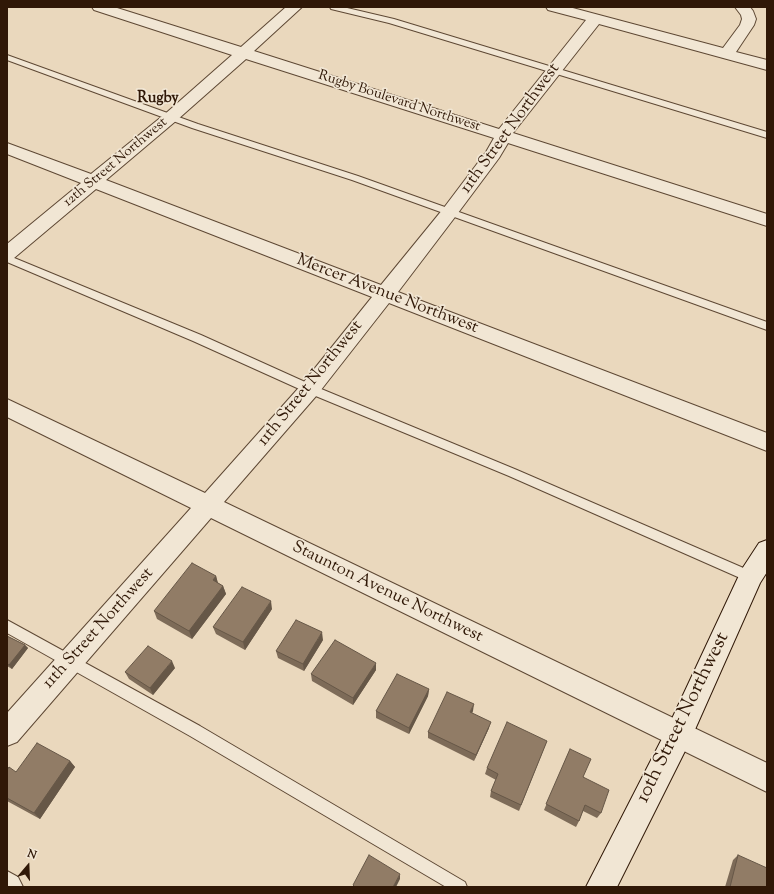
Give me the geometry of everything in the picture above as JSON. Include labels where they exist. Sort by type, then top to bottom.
[{"type":"street","name":"Rugby Boulevard Northwest","points":[[99,7],[767,220]]},
{"type":"street","name":"12th Street Northwest","points":[[7,254],[171,117],[295,7]]},
{"type":"street","points":[[553,7],[767,65]]},
{"type":"street","points":[[727,54],[747,25],[749,19],[748,14],[742,7]]},
{"type":"street","name":"11th Street Northwest","points":[[7,733],[310,389],[449,213],[493,154],[503,136],[595,19]]},
{"type":"street","name":"Mercer Avenue Northwest","points":[[7,148],[767,442]]},
{"type":"street","name":"Staunton Avenue Northwest","points":[[7,408],[767,778]]},
{"type":"street","name":"10th Street Northwest","points":[[601,887],[679,734],[751,578],[767,550]]},
{"type":"lane","points":[[334,7],[391,21],[767,135]]},
{"type":"lane","points":[[7,57],[171,117],[355,178],[767,326]]},
{"type":"lane","points":[[7,258],[197,338],[310,389],[513,472],[751,578]]},
{"type":"lane","points":[[7,626],[195,731],[460,887]]},
{"type":"building","points":[[192,563],[216,576],[213,580],[223,586],[189,631],[154,611]]},
{"type":"building","points":[[242,587],[271,601],[243,642],[213,627]]},
{"type":"building","points":[[296,620],[322,632],[303,664],[276,651]]},
{"type":"building","points":[[7,636],[25,645],[9,665],[7,664]]},
{"type":"building","points":[[335,640],[376,663],[353,698],[311,674]]},
{"type":"building","points":[[148,646],[172,661],[150,688],[125,672]]},
{"type":"building","points":[[397,674],[429,689],[409,728],[376,711]]},
{"type":"building","points":[[447,692],[474,704],[470,712],[491,722],[476,755],[428,732]]},
{"type":"building","points":[[507,722],[547,741],[521,805],[491,791],[498,774],[487,768]]},
{"type":"building","points":[[37,743],[70,761],[34,813],[7,798],[7,770],[9,767],[16,772]]},
{"type":"building","points":[[570,749],[591,759],[583,777],[609,790],[601,813],[585,805],[579,821],[546,804]]},
{"type":"building","points":[[369,855],[400,874],[393,887],[355,887],[353,885]]},
{"type":"building","points":[[738,855],[767,868],[767,887],[730,887]]},
{"type":"district","name":"Rugby","points":[[158,99]]}]
